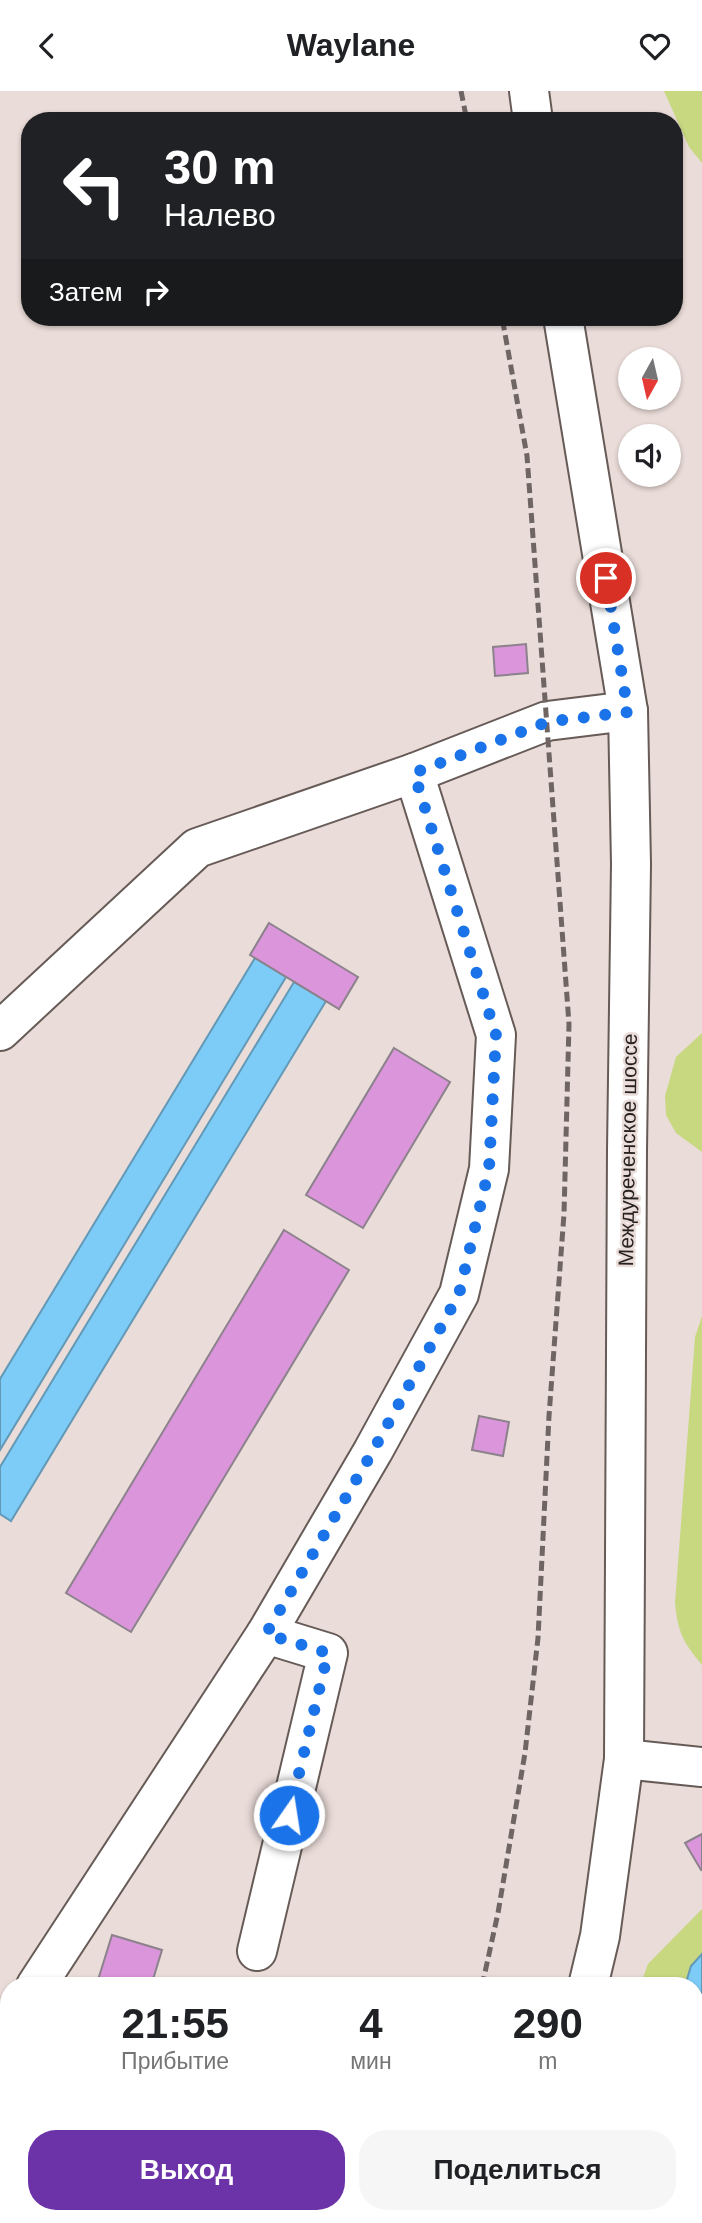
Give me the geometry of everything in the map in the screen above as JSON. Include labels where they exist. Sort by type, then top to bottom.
[{"type":"street","points":[[529,91],[532,112]]},
{"type":"street","name":"Междуреченское шоссе","points":[[564,326],[628,712],[631,865],[624,1759],[600,1936],[590,1977]]},
{"type":"street","points":[[0,1031],[197,848],[414,773],[547,722],[628,712]]},
{"type":"street","points":[[42,1977],[266,1634],[373,1451],[459,1294],[489,1169],[496,1035],[414,773]]},
{"type":"street","points":[[257,1951],[328,1653],[266,1634]]},
{"type":"street","points":[[624,1759],[702,1767]]},
{"type":"green space","points":[[664,91],[702,91],[702,163],[689,147],[683,134],[683,112],[673,112]]},
{"type":"green space","points":[[702,1033],[702,1152],[676,1133],[666,1115],[665,1096],[676,1057]]},
{"type":"green space","points":[[702,1316],[702,1665],[682,1637],[675,1603],[695,1337]]},
{"type":"green space","points":[[702,1909],[702,1954],[691,1966],[688,1977],[643,1977],[648,1964]]},
{"type":"water","points":[[255,958],[286,977],[0,1450],[0,1379]]},
{"type":"water","points":[[294,982],[326,1001],[11,1521],[0,1514],[0,1467]]},
{"type":"water","points":[[702,1954],[702,1977],[688,1977],[691,1966]]},
{"type":"building","points":[[526,644],[528,673],[495,676],[493,647]]},
{"type":"building","points":[[269,923],[358,977],[339,1009],[250,955]]},
{"type":"building","points":[[394,1048],[450,1082],[363,1228],[306,1195]]},
{"type":"building","points":[[284,1230],[349,1270],[131,1632],[66,1593]]},
{"type":"building","points":[[479,1416],[509,1422],[503,1456],[472,1450]]},
{"type":"building","points":[[702,1834],[702,1869],[701,1870],[685,1843]]},
{"type":"building","points":[[112,1935],[162,1950],[154,1977],[99,1977]]},
{"type":"railway","points":[[461,91],[465,112]]},
{"type":"railway","points":[[484,1977],[498,1913],[525,1753],[538,1638],[549,1416],[564,1214],[569,1024],[527,456],[504,326]]},
{"type":"route","points":[[289,1815],[328,1653],[266,1634],[373,1451],[459,1294],[489,1169],[496,1035],[414,773],[547,722],[628,712],[606,578]]}]
